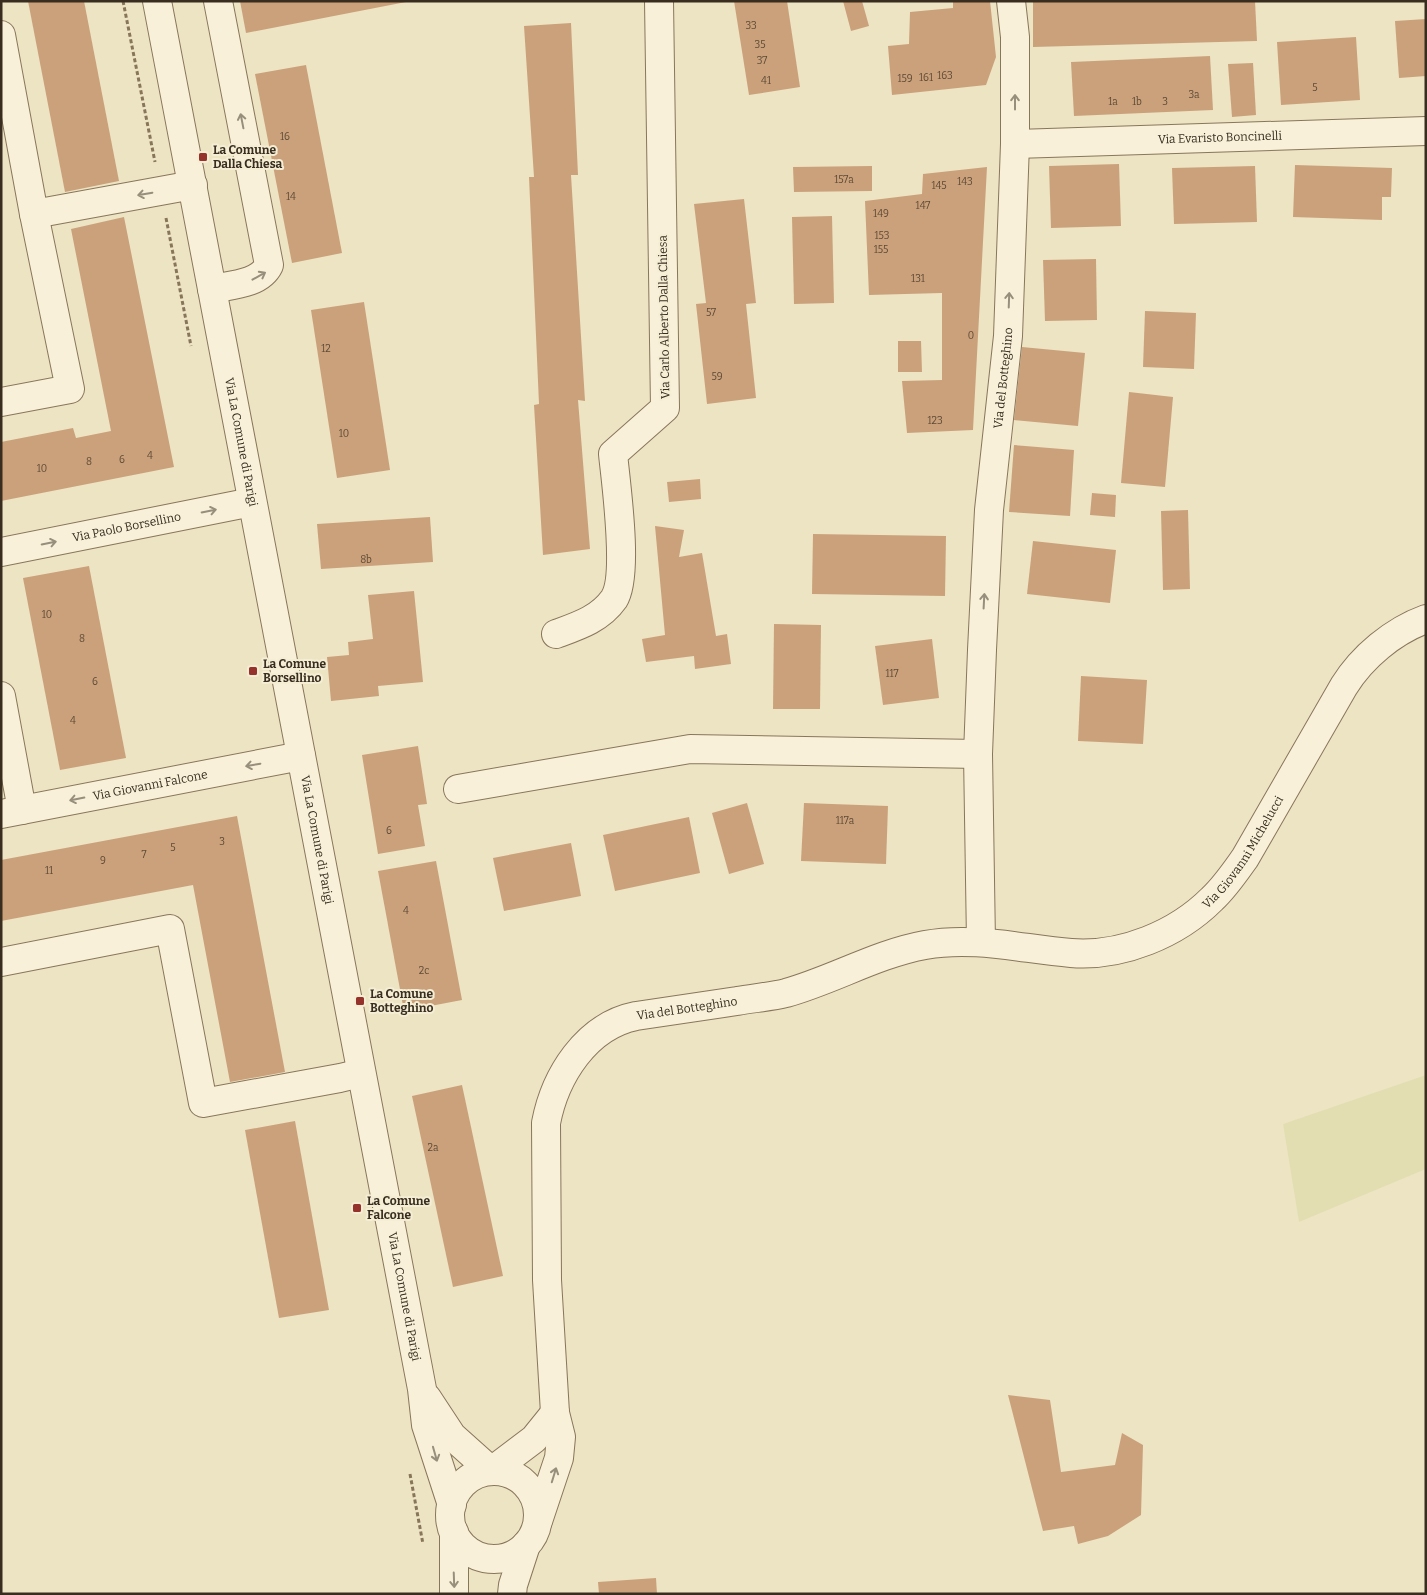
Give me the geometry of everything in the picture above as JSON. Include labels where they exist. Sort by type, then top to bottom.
[{"type":"street","name":"Via La Comune di Parigi","points":[[157,1],[422,1389],[426,1425],[439,1470],[452,1505]]},
{"type":"street","points":[[212,290],[260,276],[266,271],[269,264],[218,1]]},
{"type":"street","name":"Via Carlo Alberto Dalla Chiesa","points":[[556,634],[580,626],[599,615],[615,597],[620,573],[621,549],[613,454],[665,408],[658,1]]},
{"type":"street","name":"Via del Botteghino","points":[[512,1594],[513,1584],[552,1482],[559,1458],[561,1437],[555,1414],[546,1253],[546,1123],[549,1107],[559,1079],[578,1053],[604,1029],[618,1021],[784,994],[888,956],[923,946],[951,941],[981,942],[978,754],[989,510],[1008,336],[1015,144],[1015,37],[1011,1]]},
{"type":"street","points":[[1,35],[34,214],[70,389],[1,402]]},
{"type":"street","name":"Via Evaristo Boncinelli","points":[[1015,144],[1426,131]]},
{"type":"street","points":[[34,214],[193,185]]},
{"type":"street","name":"Via Paolo Borsellino","points":[[1,552],[252,502]]},
{"type":"street","name":"Via Giovanni Michelucci","points":[[981,942],[1073,953],[1097,952],[1120,949],[1140,943],[1175,927],[1194,915],[1229,882],[1245,858],[1352,674],[1361,662],[1390,638],[1426,619]]},
{"type":"street","points":[[1,696],[12,812]]},
{"type":"street","points":[[458,789],[690,749],[978,754]]},
{"type":"street","name":"Via Giovanni Falcone","points":[[12,812],[301,756]]},
{"type":"street","points":[[1,962],[170,929],[203,1103],[361,1073]]},
{"type":"street","name":"Via La Comune di Parigi","points":[[422,1389],[452,1436],[492,1470]]},
{"type":"street","points":[[454,1594],[454,1532],[451,1517],[452,1505],[458,1491],[476,1474],[492,1470],[534,1440],[555,1414]]},
{"type":"street","name":"Via del Botteghino","points":[[492,1470],[512,1475],[525,1484],[536,1501],[538,1513],[532,1533]]},
{"type":"street","points":[[454,1532],[468,1550],[474,1554],[490,1558],[506,1557],[514,1554],[532,1533]]},
{"type":"shaded area","points":[[1426,1075],[1426,1169],[1299,1222],[1283,1124]]},
{"type":"building","points":[[28,1],[84,1],[119,181],[65,192]]},
{"type":"building","points":[[240,1],[406,1],[406,2],[246,33]]},
{"type":"building","points":[[734,1],[787,1],[800,87],[749,95]]},
{"type":"building","points":[[843,1],[862,1],[869,26],[851,31]]},
{"type":"building","points":[[953,1],[990,1],[996,57],[986,85],[892,95],[888,46],[909,44],[910,12],[953,8]]},
{"type":"building","points":[[1033,1],[1255,1],[1257,41],[1033,47]]},
{"type":"building","points":[[1426,19],[1426,76],[1399,78],[1395,21]]},
{"type":"building","points":[[571,23],[578,175],[571,175],[585,401],[578,400],[590,549],[543,555],[534,405],[539,404],[529,177],[534,177],[524,26]]},
{"type":"building","points":[[1356,37],[1360,100],[1281,105],[1277,42]]},
{"type":"building","points":[[1210,56],[1213,110],[1074,116],[1071,62]]},
{"type":"building","points":[[1253,63],[1256,115],[1232,117],[1228,64]]},
{"type":"building","points":[[306,65],[342,253],[292,263],[255,74]]},
{"type":"building","points":[[1119,164],[1121,226],[1051,228],[1049,166]]},
{"type":"building","points":[[1295,165],[1392,168],[1391,197],[1382,197],[1382,220],[1293,217]]},
{"type":"building","points":[[872,166],[872,191],[794,192],[793,167]]},
{"type":"building","points":[[1255,166],[1257,222],[1174,224],[1172,168]]},
{"type":"building","points":[[987,167],[973,430],[907,433],[902,381],[942,380],[942,293],[869,295],[865,201],[922,194],[923,174]]},
{"type":"building","points":[[744,199],[756,303],[746,304],[756,398],[707,404],[696,304],[706,303],[694,204]]},
{"type":"building","points":[[832,216],[834,303],[794,304],[792,217]]},
{"type":"building","points":[[124,217],[174,467],[1,501],[1,442],[73,428],[76,438],[111,431],[71,229]]},
{"type":"building","points":[[1096,259],[1097,320],[1045,321],[1043,260]]},
{"type":"building","points":[[364,302],[390,470],[337,478],[311,310]]},
{"type":"building","points":[[1145,311],[1196,313],[1194,369],[1143,367]]},
{"type":"building","points":[[898,341],[921,341],[922,372],[898,372]]},
{"type":"building","points":[[1022,347],[1085,353],[1078,426],[1014,420]]},
{"type":"building","points":[[1129,392],[1173,397],[1165,487],[1121,483]]},
{"type":"building","points":[[1014,445],[1074,450],[1070,516],[1009,512]]},
{"type":"building","points":[[700,479],[701,499],[669,502],[667,482]]},
{"type":"building","points":[[1092,493],[1116,495],[1115,517],[1090,515]]},
{"type":"building","points":[[1188,510],[1190,589],[1163,590],[1161,511]]},
{"type":"building","points":[[430,517],[433,562],[321,569],[317,524]]},
{"type":"building","points":[[655,526],[684,530],[679,557],[702,553],[716,636],[727,634],[731,664],[695,669],[694,656],[646,662],[642,639],[665,635]]},
{"type":"building","points":[[813,534],[946,536],[945,596],[812,594]]},
{"type":"building","points":[[1033,541],[1116,550],[1110,603],[1027,594]]},
{"type":"building","points":[[89,566],[126,758],[60,770],[23,578]]},
{"type":"building","points":[[414,591],[423,682],[378,686],[379,696],[331,701],[327,657],[349,655],[348,642],[373,639],[368,595]]},
{"type":"building","points":[[774,624],[821,625],[820,709],[773,709]]},
{"type":"building","points":[[932,639],[939,698],[883,705],[875,646]]},
{"type":"building","points":[[1081,676],[1147,680],[1143,744],[1078,741]]},
{"type":"building","points":[[418,746],[427,804],[418,805],[425,846],[378,854],[362,755]]},
{"type":"building","points":[[747,803],[764,864],[729,874],[712,813]]},
{"type":"building","points":[[804,803],[888,806],[886,864],[801,861]]},
{"type":"building","points":[[237,816],[285,1072],[230,1082],[193,885],[1,921],[1,860]]},
{"type":"building","points":[[689,817],[700,873],[615,891],[603,835]]},
{"type":"building","points":[[571,843],[581,896],[504,911],[493,858]]},
{"type":"building","points":[[436,861],[462,1000],[404,1011],[378,871]]},
{"type":"building","points":[[462,1085],[503,1276],[453,1287],[412,1096]]},
{"type":"building","points":[[295,1121],[329,1310],[279,1318],[245,1130]]},
{"type":"building","points":[[1008,1395],[1050,1400],[1061,1472],[1115,1465],[1122,1433],[1143,1445],[1141,1515],[1108,1536],[1078,1544],[1074,1526],[1043,1531]]},
{"type":"building","points":[[656,1578],[657,1594],[599,1594],[598,1582]]},
{"type":"place","name":"La Comune Dalla Chiesa","points":[[203,157]]},
{"type":"place","name":"La Comune Borsellino","points":[[253,671]]},
{"type":"place","name":"La Comune Botteghino","points":[[360,1001]]},
{"type":"place","name":"La Comune Falcone","points":[[357,1208]]}]
